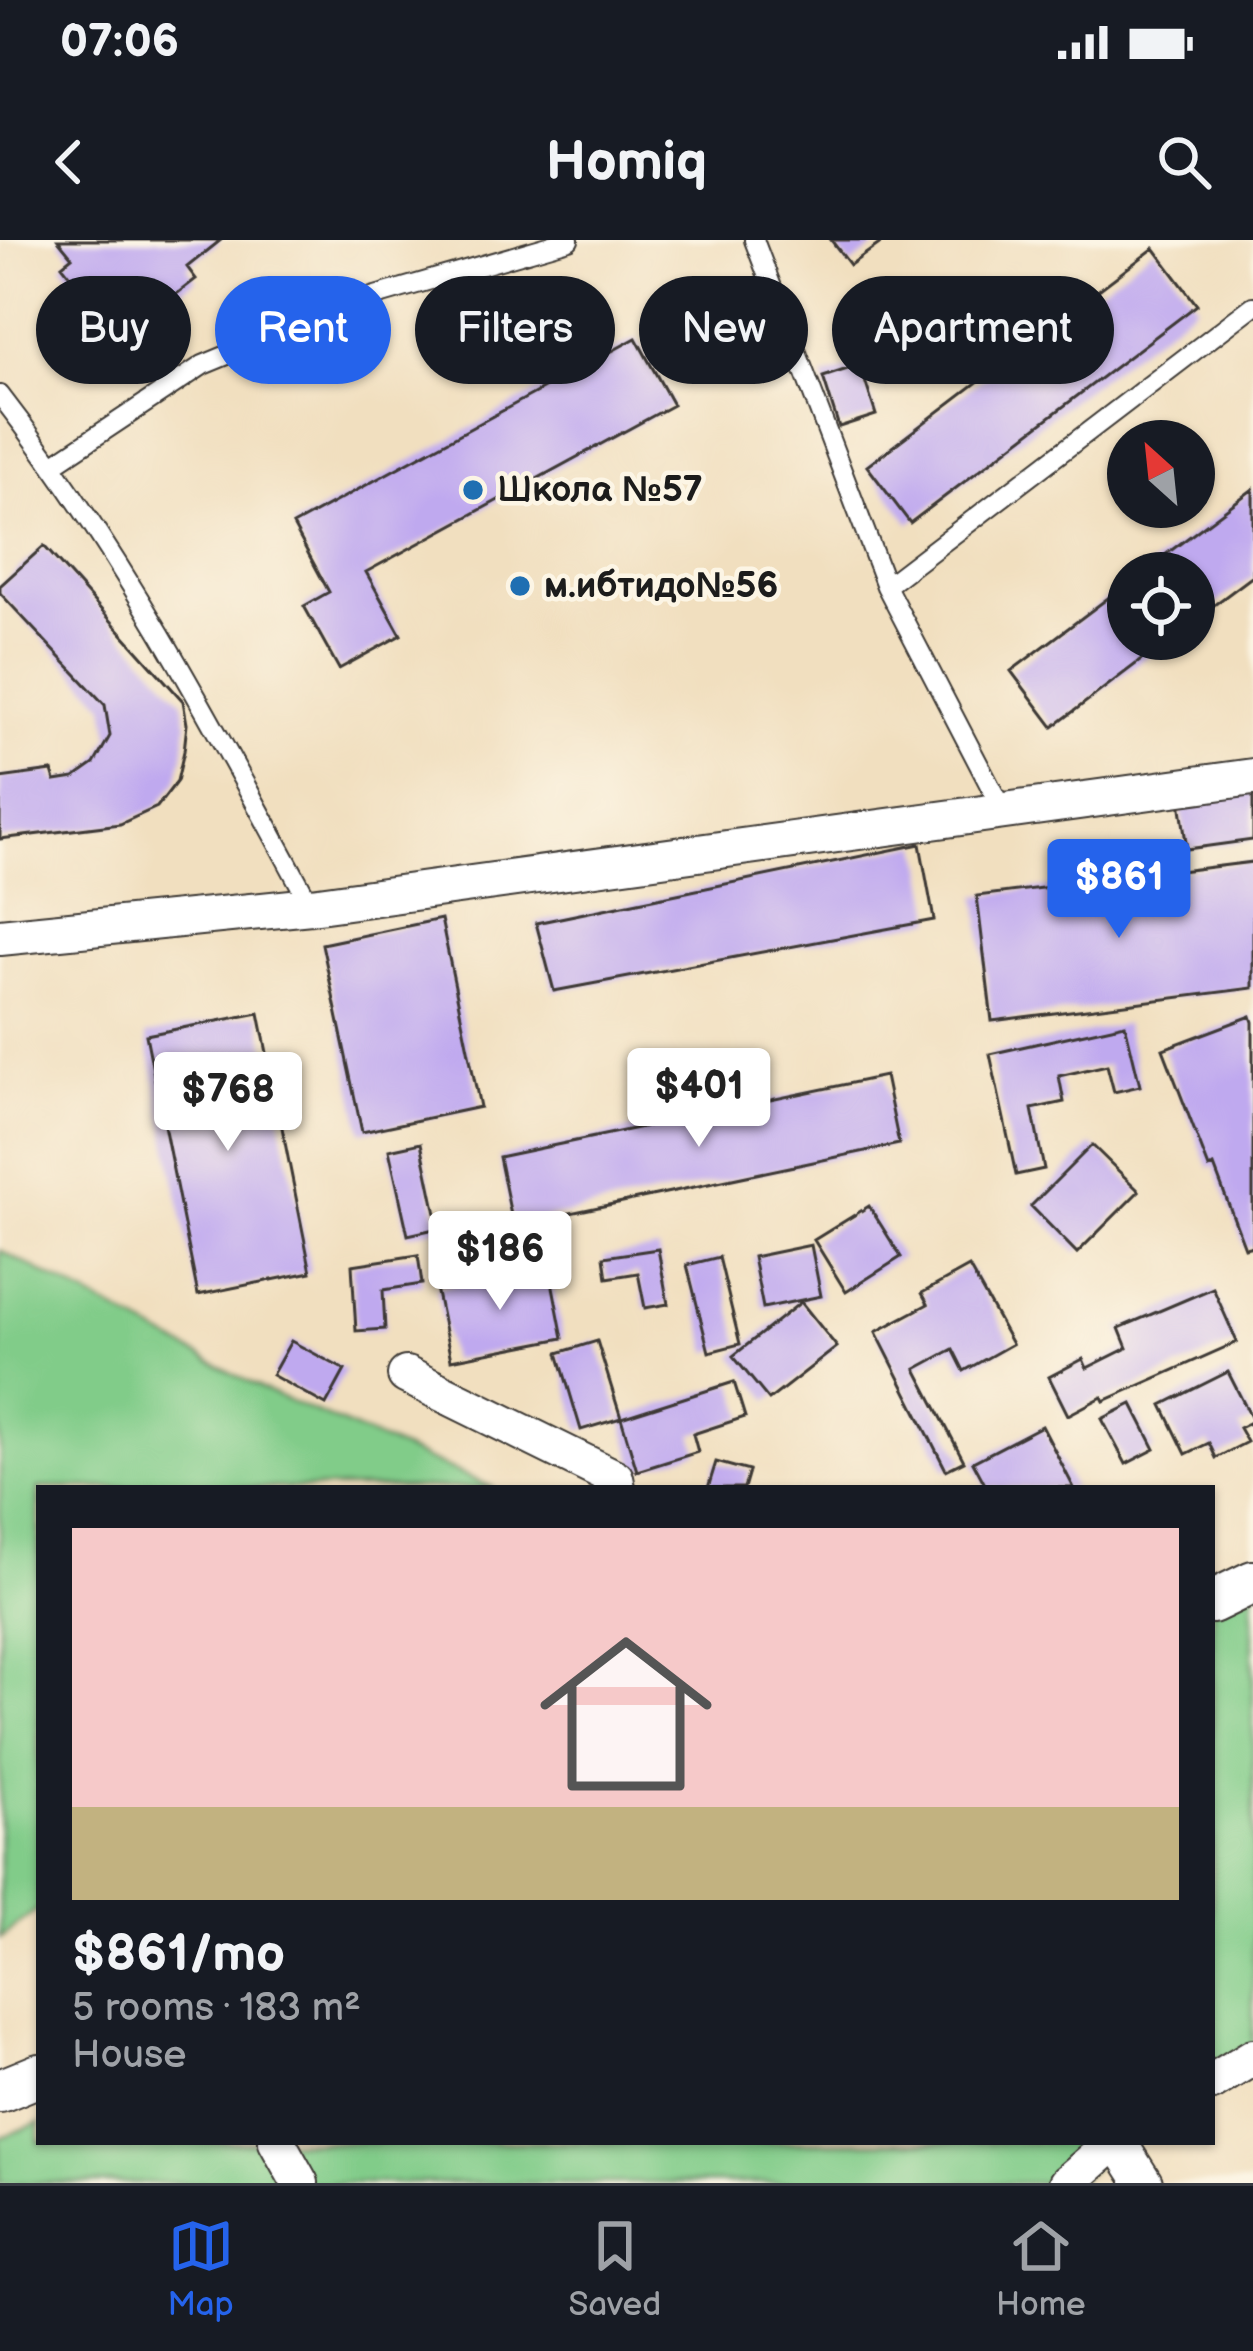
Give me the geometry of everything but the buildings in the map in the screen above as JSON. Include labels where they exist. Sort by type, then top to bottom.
[{"type":"street","points":[[0,937],[311,905],[1253,777]]},
{"type":"street","points":[[406,1376],[615,1478],[616,1485]]},
{"type":"street","points":[[1215,1600],[1253,1582]]},
{"type":"street","points":[[1215,2079],[1253,2056]]},
{"type":"street","points":[[0,2091],[36,2075]]},
{"type":"street","points":[[279,2145],[300,2183]]},
{"type":"street","points":[[1067,2183],[1112,2145]]},
{"type":"street","points":[[1118,2145],[1144,2183]]},
{"type":"lane","points":[[54,464],[203,364],[358,301],[568,240]]},
{"type":"lane","points":[[754,240],[886,586],[1002,809]]},
{"type":"lane","points":[[886,586],[1253,306]]},
{"type":"lane","points":[[0,395],[54,464],[202,703],[311,905]]},
{"type":"green space","points":[[0,1250],[268,1392],[487,1485],[36,1485],[36,1910],[0,1938]]},
{"type":"green space","points":[[1253,1587],[1253,2055],[1215,2080],[1215,1605]]},
{"type":"green space","points":[[36,2124],[36,2145],[1119,2145],[1076,2183],[0,2183],[0,2138]]},
{"type":"place","name":"Школа №57","points":[[473,490]]},
{"type":"place","name":"м.ибтидо№56","points":[[520,586]]}]
